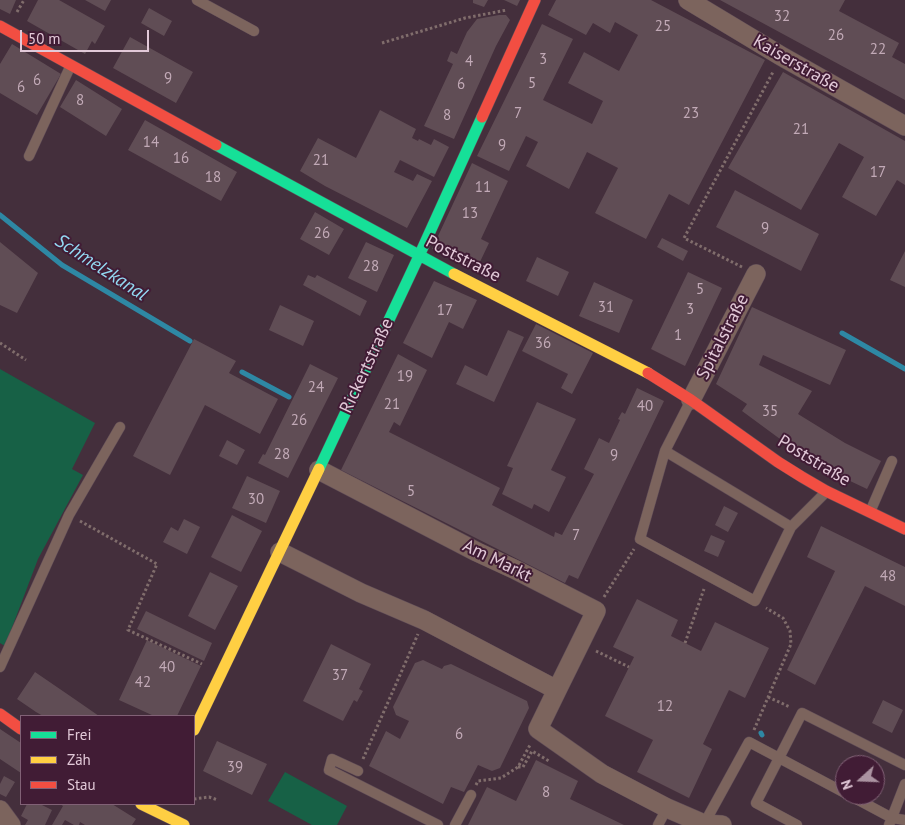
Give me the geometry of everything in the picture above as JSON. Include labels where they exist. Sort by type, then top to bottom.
[{"type":"main road","name":"Rickertstraße","points":[[195,728],[419,256],[535,0]]},
{"type":"main road","name":"Poststraße","points":[[0,26],[419,256],[656,377],[778,462],[826,491],[905,529]]},
{"type":"main road","points":[[0,714],[20,728]]},
{"type":"main road","points":[[143,805],[184,825]]},
{"type":"street","name":"Kaiserstraße","points":[[688,0],[781,56],[905,126]]},
{"type":"street","name":"Spitalstraße","points":[[691,400],[756,274]]},
{"type":"street","name":"Am Markt","points":[[319,470],[596,611]]},
{"type":"street","points":[[280,552],[361,593],[424,620],[557,690]]},
{"type":"street","points":[[596,611],[538,729],[602,774],[667,808],[713,824]]},
{"type":"street","points":[[0,810],[11,825]]},
{"type":"lane","points":[[197,0],[254,31]]},
{"type":"lane","points":[[29,156],[70,66]]},
{"type":"lane","points":[[691,400],[665,451],[640,539],[755,601],[792,526],[826,491]]},
{"type":"lane","points":[[0,667],[69,515],[120,427]]},
{"type":"lane","points":[[665,451],[792,526]]},
{"type":"lane","points":[[870,513],[892,461]]},
{"type":"lane","points":[[797,825],[756,803],[802,713],[905,765]]},
{"type":"lane","points":[[713,824],[749,742],[835,788]]},
{"type":"lane","points":[[358,771],[332,759],[329,770],[438,825]]},
{"type":"lane","points":[[890,822],[905,784]]},
{"type":"lane","points":[[455,825],[471,795]]},
{"type":"lane","points":[[864,805],[890,822],[905,820]]},
{"type":"lane","points":[[658,825],[667,808]]},
{"type":"path","points":[[382,44],[492,12],[514,10],[526,18]]},
{"type":"path","points":[[756,274],[684,238],[781,56]]},
{"type":"path","points":[[0,343],[26,360]]},
{"type":"path","points":[[69,515],[157,564],[128,630],[220,673]]},
{"type":"path","points":[[596,611],[640,539]]},
{"type":"path","points":[[685,643],[709,577]]},
{"type":"path","points":[[749,742],[790,644],[790,631],[783,618],[755,601]]},
{"type":"path","points":[[358,771],[424,620]]},
{"type":"path","points":[[580,644],[629,667]]},
{"type":"path","points":[[768,697],[802,713]]},
{"type":"path","points":[[518,767],[538,729]]},
{"type":"path","points":[[471,795],[478,780],[501,778],[518,767],[523,767],[532,751],[550,761]]},
{"type":"path","points":[[195,799],[209,797],[218,800]]},
{"type":"green space","points":[[0,369],[95,423],[72,469],[83,475],[38,559],[5,646],[0,643]]},
{"type":"green space","points":[[285,772],[347,806],[337,825],[312,825],[268,801]]},
{"type":"building","points":[[0,0],[16,0],[10,14],[0,9]]},
{"type":"building","points":[[38,0],[59,0],[105,26],[95,44],[92,41],[85,54],[27,21]]},
{"type":"building","points":[[85,0],[111,0],[105,11]]},
{"type":"building","points":[[473,0],[488,0],[484,7],[473,3]]},
{"type":"building","points":[[504,0],[520,0],[517,6]]},
{"type":"building","points":[[556,0],[651,0],[765,60],[689,205],[669,194],[646,239],[595,213],[618,168],[587,152],[569,189],[526,166],[538,142],[526,136],[509,171],[477,156],[542,24],[573,39],[543,100],[592,124],[603,101],[568,83],[584,52],[619,71],[638,35],[615,22],[610,33],[593,23],[586,35],[548,15]]},
{"type":"building","points":[[720,0],[845,0],[839,11],[899,43],[892,57],[905,64],[905,100]]},
{"type":"building","points":[[149,8],[172,21],[164,36],[141,23]]},
{"type":"building","points":[[506,15],[510,20],[496,46],[454,139],[424,126],[453,64],[447,61],[451,51],[457,54],[467,32],[477,19]]},
{"type":"building","points":[[130,37],[193,72],[176,103],[113,68]]},
{"type":"building","points":[[12,44],[61,74],[37,115],[0,93],[0,64]]},
{"type":"building","points":[[783,72],[905,141],[905,185],[897,180],[876,216],[842,197],[864,157],[839,143],[801,210],[728,168]]},
{"type":"building","points":[[76,80],[122,109],[106,136],[60,107]]},
{"type":"building","points":[[380,110],[416,129],[412,138],[431,145],[434,139],[449,147],[434,177],[400,160],[394,172],[413,181],[417,174],[432,181],[407,228],[300,171],[318,138],[356,158]]},
{"type":"building","points":[[145,120],[237,172],[221,201],[128,150]]},
{"type":"building","points":[[472,163],[508,181],[481,239],[489,243],[478,266],[469,262],[467,266],[432,249]]},
{"type":"building","points":[[735,190],[819,234],[801,271],[716,227]]},
{"type":"building","points":[[315,212],[344,229],[329,255],[300,239]]},
{"type":"building","points":[[662,238],[688,251],[683,261],[657,247]]},
{"type":"building","points":[[0,242],[38,273],[17,313],[0,305]]},
{"type":"building","points":[[366,242],[394,255],[377,292],[348,278]]},
{"type":"building","points":[[905,251],[905,287],[890,280]]},
{"type":"building","points":[[537,257],[569,272],[558,296],[526,281]]},
{"type":"building","points":[[688,272],[722,288],[685,366],[651,349]]},
{"type":"building","points":[[308,275],[315,278],[317,275],[367,301],[360,316],[303,285]]},
{"type":"building","points":[[434,281],[477,300],[463,329],[449,322],[432,358],[403,343]]},
{"type":"building","points":[[594,282],[633,300],[619,333],[579,316]]},
{"type":"building","points":[[280,305],[314,321],[303,346],[269,330]]},
{"type":"building","points":[[752,307],[846,350],[830,385],[763,355],[759,365],[812,391],[798,414],[845,443],[881,461],[867,489],[831,472],[780,439],[742,411],[747,404],[716,384]]},
{"type":"building","points":[[536,324],[593,353],[572,394],[561,388],[568,374],[522,351]]},
{"type":"building","points":[[508,330],[524,337],[494,402],[456,384],[465,365],[487,376]]},
{"type":"building","points":[[194,339],[236,361],[229,373],[278,399],[260,434],[205,405],[170,475],[133,456]]},
{"type":"building","points":[[398,354],[427,370],[400,426],[394,422],[389,432],[500,488],[492,505],[554,537],[555,532],[562,535],[594,474],[584,469],[599,438],[609,443],[620,420],[618,419],[622,412],[625,414],[637,388],[664,401],[578,579],[569,575],[565,583],[341,470]]},
{"type":"building","points":[[310,364],[338,378],[288,478],[258,463],[263,454],[265,455]]},
{"type":"building","points":[[537,402],[576,419],[551,470],[566,477],[549,512],[534,504],[532,509],[502,494],[513,468],[507,466]]},
{"type":"building","points":[[227,440],[245,450],[237,465],[219,456]]},
{"type":"building","points":[[247,476],[280,491],[266,523],[232,508]]},
{"type":"building","points":[[724,506],[738,513],[728,532],[715,525]]},
{"type":"building","points":[[232,515],[262,531],[241,572],[211,557]]},
{"type":"building","points":[[184,519],[200,527],[187,554],[163,542],[171,527],[178,531]]},
{"type":"building","points":[[821,526],[905,567],[905,606],[865,586],[815,685],[787,670],[835,571],[807,557]]},
{"type":"building","points":[[711,535],[725,541],[718,557],[704,551]]},
{"type":"building","points":[[210,572],[238,586],[215,630],[188,616]]},
{"type":"building","points":[[637,599],[678,620],[671,636],[701,651],[715,622],[769,648],[745,698],[729,690],[703,744],[712,749],[689,798],[637,772],[653,740],[605,716],[634,657],[613,647]]},
{"type":"building","points":[[146,611],[212,643],[204,661],[137,629]]},
{"type":"building","points":[[147,640],[201,666],[177,715],[152,715],[119,700]]},
{"type":"building","points":[[331,644],[371,664],[359,689],[363,691],[357,702],[354,700],[343,721],[303,701]]},
{"type":"building","points":[[423,660],[442,669],[444,666],[451,664],[527,701],[529,708],[500,768],[492,771],[478,765],[464,792],[451,787],[443,804],[369,766],[386,731],[400,739],[409,721],[396,715],[393,707],[415,663]]},
{"type":"building","points":[[35,672],[98,715],[41,715],[17,699]]},
{"type":"building","points":[[883,700],[903,710],[892,733],[872,723]]},
{"type":"building","points":[[0,729],[20,742],[20,772],[0,759]]},
{"type":"building","points":[[217,741],[267,764],[252,795],[203,771]]},
{"type":"building","points":[[536,760],[578,781],[570,799],[624,825],[468,825],[487,787],[516,801]]},
{"type":"building","points":[[4,776],[15,782],[6,797],[0,794],[0,784]]},
{"type":"building","points":[[26,805],[42,805],[52,810],[45,825],[25,825],[28,820],[21,816]]},
{"type":"building","points":[[62,805],[114,805],[136,819],[132,825],[85,825],[80,822],[79,825],[74,825],[65,820],[62,825],[52,825],[63,806]]},
{"type":"waterway","name":"Schmelzkanal","points":[[0,215],[62,265],[190,341]]},
{"type":"waterway","points":[[842,333],[905,369]]},
{"type":"waterway","name":"Schmelzkanal","points":[[242,372],[289,397]]},
{"type":"traffic: fast","points":[[319,469],[482,117]]},
{"type":"traffic: fast","points":[[216,145],[454,274]]},
{"type":"traffic: slow","points":[[454,274],[648,373]]},
{"type":"traffic: slow","points":[[195,728],[319,469]]},
{"type":"traffic: slow","points":[[143,805],[184,825]]},
{"type":"traffic: jam","points":[[482,117],[535,0]]},
{"type":"traffic: jam","points":[[0,26],[216,145]]},
{"type":"traffic: jam","points":[[648,373],[691,400],[802,477],[826,491],[905,529]]},
{"type":"traffic: jam","points":[[0,714],[20,728]]}]
